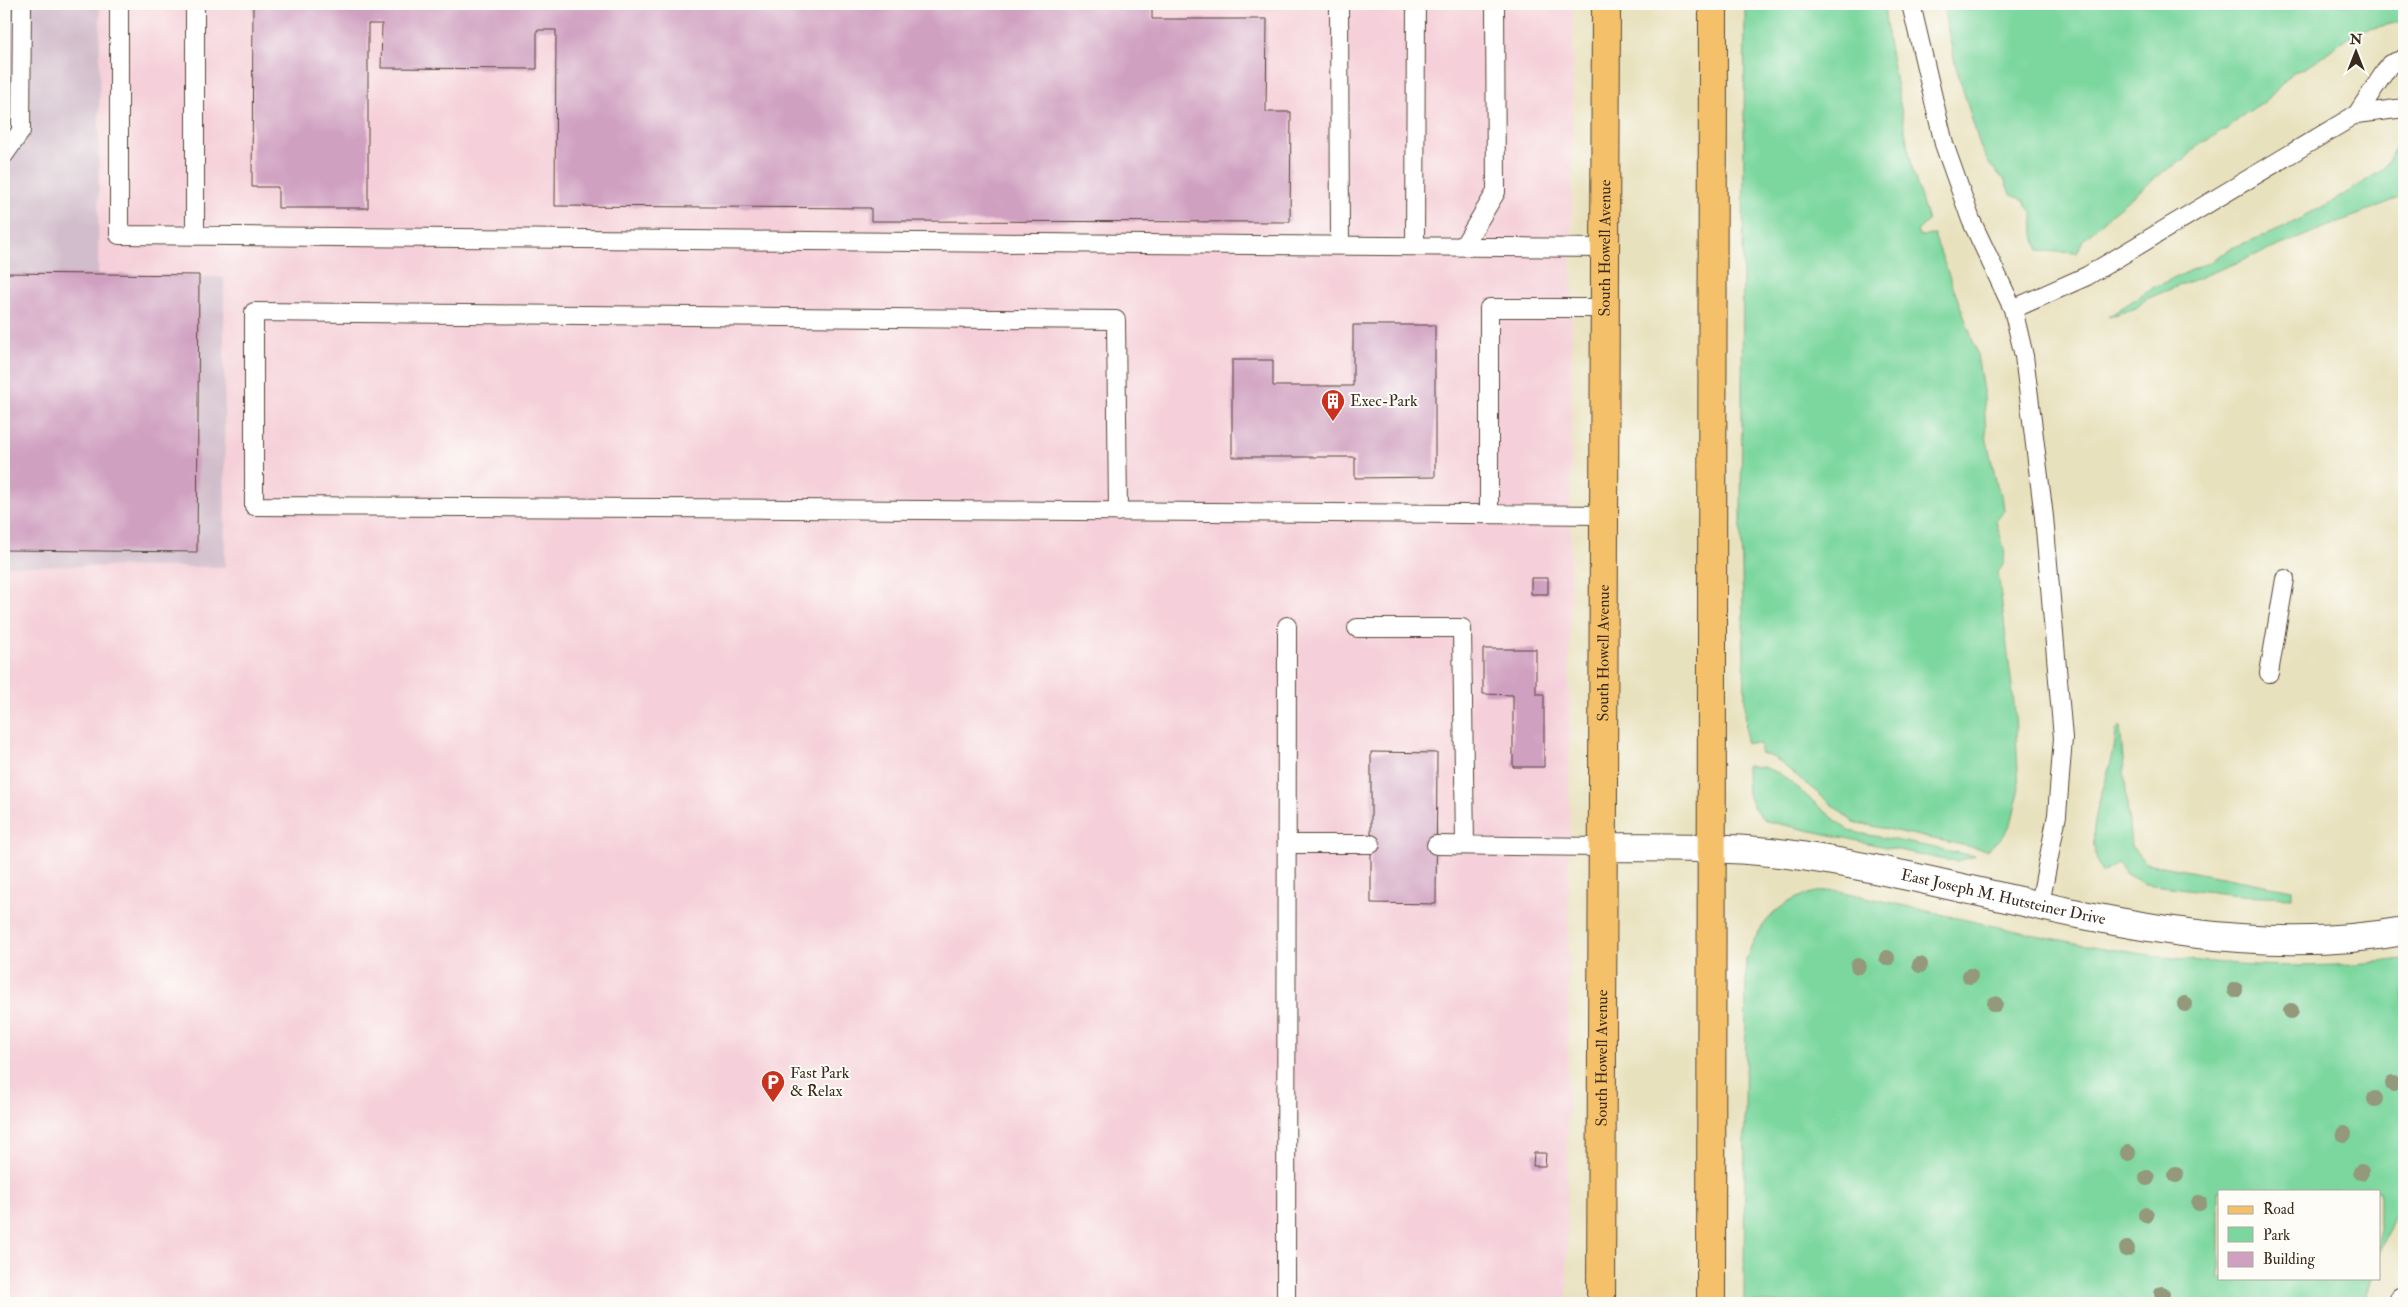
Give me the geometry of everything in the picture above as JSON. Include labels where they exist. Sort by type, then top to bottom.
[{"type":"main road","name":"South Howell Avenue","points":[[1601,1303],[1606,4]]},
{"type":"main road","points":[[1711,1303],[1713,4]]},
{"type":"street","name":"East Joseph M. Hutsteiner Drive","points":[[1603,847],[1711,849],[1801,856],[1906,875],[2158,929],[2240,938],[2322,940],[2404,931]]},
{"type":"lane","points":[[4,155],[21,131],[22,4]]},
{"type":"lane","points":[[119,4],[119,234],[1464,245],[1605,248]]},
{"type":"lane","points":[[195,4],[195,236]]},
{"type":"lane","points":[[1338,4],[1340,244]]},
{"type":"lane","points":[[1415,245],[1416,4]]},
{"type":"lane","points":[[1464,245],[1496,192],[1496,4]]},
{"type":"lane","points":[[1911,4],[1944,144],[1971,220],[2013,309],[2024,356],[2044,517],[2063,738],[2057,815],[2040,904]]},
{"type":"lane","points":[[2357,114],[2390,64],[2404,59]]},
{"type":"lane","points":[[2013,309],[2087,276],[2357,114],[2404,108]]},
{"type":"lane","points":[[1489,514],[1489,308],[1605,308]]},
{"type":"lane","points":[[1118,512],[1116,320],[254,312],[254,506],[1118,512],[1604,515]]},
{"type":"lane","points":[[2269,672],[2285,579]]},
{"type":"lane","points":[[1286,626],[1286,1303]]},
{"type":"lane","points":[[1357,628],[1462,628],[1465,845]]},
{"type":"lane","points":[[1286,844],[1371,844]]},
{"type":"lane","points":[[1436,845],[1603,847]]},
{"type":"shaded area","points":[[4,4],[100,4],[98,275],[224,277],[225,567],[4,566]]},
{"type":"shaded area","points":[[100,4],[1573,4],[1567,1303],[4,1303],[4,566],[225,567],[224,277],[98,276]]},
{"type":"green space","points":[[1745,4],[1884,4],[1888,41],[1913,172],[1928,221],[1917,231],[1919,236],[1934,235],[1976,349],[1984,397],[1986,436],[1998,490],[2002,495],[2004,511],[1996,521],[2005,554],[2002,567],[1998,572],[2015,712],[2019,792],[2011,824],[2002,838],[1986,850],[1853,822],[1775,758],[1760,753],[1760,744],[1746,743],[1741,525]]},
{"type":"green space","points":[[1942,4],[2404,4],[2404,21],[2356,32],[2304,69],[2293,72],[2266,101],[2246,113],[2227,129],[2220,131],[2210,140],[2202,142],[2185,159],[2163,172],[2112,213],[2083,240],[2077,253],[2039,251],[2034,235],[2033,213],[2026,206],[2025,201],[2010,194],[2005,181],[1989,164],[1980,146],[1956,67]]},
{"type":"green space","points":[[2404,136],[2404,196],[2146,299],[2136,308],[2108,317],[2152,288],[2216,259],[2229,249],[2281,229],[2335,200],[2381,171]]},
{"type":"green space","points":[[2120,726],[2131,846],[2146,863],[2292,890],[2292,897],[2237,895],[2145,884],[2126,874],[2118,863],[2102,873],[2095,855],[2095,819],[2110,766],[2116,730]]},
{"type":"green space","points":[[1746,766],[1763,767],[1779,773],[1849,831],[1975,856],[1958,861],[1945,860],[1766,821],[1751,803],[1747,790]]},
{"type":"green space","points":[[1834,890],[2047,937],[2187,960],[2258,965],[2331,965],[2404,959],[2404,1192],[2380,1252],[2380,1190],[2218,1190],[2218,1280],[2371,1280],[2365,1303],[1744,1303],[1746,960],[1759,931],[1768,919],[1790,902],[1818,892]]},
{"type":"building","points":[[253,4],[1152,4],[1152,19],[1267,19],[1266,112],[1291,112],[1290,222],[871,221],[871,208],[555,206],[556,30],[537,30],[537,69],[381,68],[382,24],[368,24],[368,208],[278,208],[278,187],[252,187]]},
{"type":"building","points":[[4,273],[199,275],[197,552],[4,550]]},
{"type":"building","name":"Exec-Park","points":[[1353,325],[1435,325],[1435,477],[1355,478],[1355,457],[1232,457],[1232,360],[1273,360],[1273,386],[1353,386]]},
{"type":"building","points":[[1531,578],[1548,578],[1548,594],[1531,594]]},
{"type":"building","points":[[1483,649],[1536,649],[1536,694],[1544,694],[1544,767],[1513,767],[1513,695],[1483,694]]},
{"type":"building","points":[[1371,752],[1437,753],[1436,904],[1371,903]]},
{"type":"building","points":[[1534,1153],[1546,1153],[1545,1166],[1533,1166]]},
{"type":"place","name":"Exec-Park","points":[[1333,422]]},
{"type":"place","name":"Fast Park & Relax","points":[[773,1103]]}]
